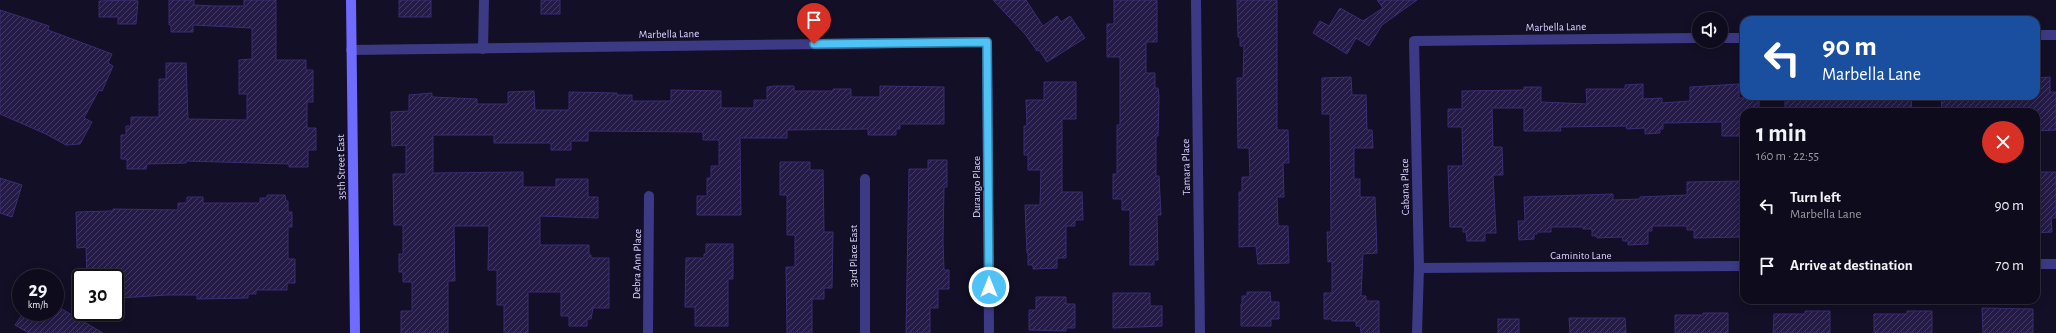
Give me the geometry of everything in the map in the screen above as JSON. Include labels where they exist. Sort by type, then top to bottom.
[{"type":"street","name":"35th Street East","points":[[351,0],[355,333]]},
{"type":"street","points":[[483,49],[484,0]]},
{"type":"street","name":"Tamara Place","points":[[1196,0],[1200,333]]},
{"type":"street","points":[[2040,35],[2056,34]]},
{"type":"street","name":"Marbella Lane","points":[[1414,41],[1692,38]]},
{"type":"street","points":[[1728,38],[1740,38]]},
{"type":"street","name":"Cabana Place","points":[[1414,41],[1419,268],[1417,333]]},
{"type":"street","name":"Marbella Lane","points":[[351,50],[987,42]]},
{"type":"street","name":"Durango Place","points":[[987,42],[989,333]]},
{"type":"street","name":"33rd Place East","points":[[865,179],[865,333]]},
{"type":"street","name":"Debra Ann Place","points":[[648,333],[649,196]]},
{"type":"street","points":[[2040,264],[2056,264]]},
{"type":"street","name":"Caminito Lane","points":[[1419,268],[1740,266]]},
{"type":"building","points":[[169,0],[194,0],[194,5],[244,6],[244,0],[276,0],[276,60],[306,60],[306,70],[313,70],[313,102],[307,102],[307,128],[316,128],[316,150],[308,150],[308,167],[289,167],[289,164],[186,161],[186,163],[147,164],[146,169],[127,169],[127,159],[121,159],[121,135],[126,135],[126,126],[131,126],[131,117],[159,117],[159,79],[166,79],[166,63],[186,63],[188,119],[247,120],[247,94],[239,94],[239,60],[252,59],[252,28],[193,25],[193,32],[171,32],[171,25],[169,25]]},
{"type":"building","points":[[399,0],[431,0],[431,17],[399,17]]},
{"type":"building","points":[[541,0],[560,0],[560,14],[541,14]]},
{"type":"building","points":[[993,0],[1026,0],[1043,26],[1057,16],[1061,22],[1070,16],[1085,38],[1047,62],[1039,50],[1037,51],[1025,34]]},
{"type":"building","points":[[1114,0],[1157,0],[1157,42],[1146,42],[1146,73],[1155,73],[1155,88],[1158,88],[1159,96],[1158,136],[1156,136],[1156,176],[1159,176],[1161,215],[1157,215],[1158,260],[1154,260],[1154,265],[1130,265],[1130,210],[1122,210],[1122,199],[1113,199],[1113,174],[1117,174],[1117,125],[1120,125],[1120,57],[1107,57],[1107,24],[1114,24]]},
{"type":"building","points":[[1237,0],[1277,0],[1277,130],[1288,130],[1289,163],[1283,163],[1284,197],[1277,197],[1278,226],[1288,226],[1289,263],[1258,264],[1256,246],[1239,247],[1239,192],[1242,192],[1242,177],[1250,177],[1249,148],[1238,148],[1237,78],[1243,78],[1244,46],[1240,46],[1240,37],[1238,37]]},
{"type":"building","points":[[1377,0],[1417,0],[1382,25],[1369,46],[1356,38],[1347,54],[1313,33],[1320,21],[1329,26],[1340,8],[1363,21],[1383,8]]},
{"type":"building","points":[[99,1],[138,1],[136,24],[118,24],[118,17],[99,17]]},
{"type":"building","points":[[0,10],[49,26],[48,30],[112,54],[108,63],[113,66],[102,91],[99,90],[84,118],[92,122],[80,144],[66,145],[46,134],[0,114]]},
{"type":"building","points":[[1351,77],[1352,95],[1366,95],[1367,130],[1372,130],[1373,148],[1354,148],[1354,179],[1360,179],[1360,197],[1375,197],[1377,253],[1363,254],[1361,296],[1366,296],[1366,301],[1379,301],[1379,333],[1361,333],[1360,326],[1356,326],[1356,321],[1332,321],[1332,319],[1324,319],[1324,293],[1332,293],[1332,261],[1328,262],[1327,232],[1331,232],[1330,114],[1322,114],[1322,78]]},
{"type":"building","points":[[2050,77],[2050,92],[2056,92],[2056,130],[2040,131],[2040,108],[1942,108],[1941,100],[2040,100],[2040,78]]},
{"type":"building","points":[[1044,82],[1076,82],[1076,119],[1062,119],[1062,192],[1082,192],[1083,220],[1075,220],[1075,226],[1066,226],[1066,258],[1057,258],[1057,268],[1033,269],[1033,265],[1028,265],[1025,205],[1040,205],[1041,170],[1028,170],[1028,155],[1024,155],[1024,126],[1027,126],[1026,100],[1044,100]]},
{"type":"building","points":[[1643,84],[1643,99],[1662,98],[1662,103],[1690,101],[1690,87],[1739,84],[1740,100],[1759,100],[1759,108],[1740,108],[1740,136],[1722,136],[1722,122],[1663,123],[1663,129],[1660,129],[1660,133],[1645,134],[1645,128],[1627,129],[1626,126],[1560,127],[1561,131],[1524,131],[1524,108],[1492,108],[1493,147],[1502,147],[1503,175],[1493,175],[1496,233],[1485,233],[1485,241],[1467,241],[1466,232],[1463,232],[1463,227],[1450,227],[1448,166],[1463,166],[1462,127],[1448,127],[1448,109],[1462,109],[1462,91],[1524,90],[1524,87],[1541,87],[1541,102],[1587,104],[1586,89],[1625,89],[1625,85]]},
{"type":"building","points":[[794,86],[794,91],[833,91],[833,89],[851,89],[851,97],[880,97],[880,86],[944,87],[944,124],[900,124],[900,129],[896,129],[896,135],[868,135],[868,129],[787,130],[787,138],[740,138],[741,215],[697,215],[697,196],[707,196],[707,178],[711,178],[711,166],[719,166],[719,140],[703,140],[703,132],[588,131],[588,141],[571,141],[571,150],[551,150],[551,143],[494,143],[494,135],[433,135],[433,173],[523,172],[523,187],[556,187],[556,179],[588,179],[588,197],[598,197],[598,218],[540,216],[540,245],[589,245],[589,255],[591,255],[591,258],[609,258],[609,308],[593,308],[591,319],[587,319],[587,326],[569,326],[569,316],[561,316],[561,292],[528,292],[528,333],[504,333],[504,305],[497,305],[497,270],[488,270],[489,226],[454,226],[455,281],[448,281],[448,333],[401,333],[401,311],[412,311],[412,282],[403,282],[403,272],[399,272],[399,254],[403,254],[403,225],[394,225],[393,174],[406,174],[406,145],[392,146],[391,112],[409,111],[409,95],[432,93],[432,97],[477,99],[477,104],[508,104],[508,92],[534,91],[535,110],[569,110],[569,92],[617,93],[617,95],[632,95],[632,101],[671,101],[671,90],[721,91],[721,108],[754,108],[754,100],[767,100],[767,87]]},
{"type":"building","points":[[1785,100],[1911,100],[1912,108],[1785,108]]},
{"type":"building","points":[[928,160],[947,160],[947,187],[944,187],[943,241],[944,270],[949,270],[949,289],[938,289],[938,308],[930,308],[930,333],[906,333],[909,169],[928,169]]},
{"type":"building","points":[[780,162],[810,162],[810,170],[823,170],[824,232],[833,232],[832,288],[824,288],[824,299],[812,299],[812,333],[787,333],[786,267],[795,267],[795,235],[787,235],[787,195],[780,195]]},
{"type":"building","points":[[2040,172],[2056,172],[2056,218],[2051,218],[2052,232],[2040,233]]},
{"type":"building","points":[[0,178],[22,185],[12,217],[0,213]]},
{"type":"building","points":[[1740,181],[1740,237],[1694,238],[1694,230],[1687,230],[1687,226],[1652,226],[1652,231],[1648,231],[1648,244],[1628,245],[1628,241],[1623,241],[1622,237],[1597,238],[1597,236],[1592,236],[1592,229],[1583,229],[1583,227],[1551,227],[1551,232],[1537,232],[1537,234],[1534,234],[1534,239],[1519,240],[1518,221],[1525,221],[1524,197],[1613,194],[1613,200],[1687,195],[1687,182]]},
{"type":"building","points":[[267,195],[285,195],[286,201],[288,201],[288,212],[292,212],[292,227],[288,227],[288,259],[295,259],[295,283],[287,283],[287,290],[256,290],[256,294],[248,294],[248,298],[197,299],[197,295],[124,298],[124,269],[87,269],[86,247],[77,248],[76,212],[113,211],[113,209],[178,210],[178,203],[187,203],[187,197],[203,197],[203,203],[260,203],[260,198],[267,198]]},
{"type":"building","points":[[706,244],[733,244],[733,279],[728,279],[728,326],[695,326],[695,307],[685,307],[686,258],[704,258],[704,254],[706,254]]},
{"type":"building","points":[[1247,292],[1270,292],[1271,302],[1279,302],[1279,319],[1271,319],[1271,326],[1241,326],[1242,296],[1247,296]]},
{"type":"building","points":[[1113,293],[1150,293],[1150,306],[1162,306],[1162,326],[1113,328]]},
{"type":"building","points":[[1036,297],[1066,297],[1066,304],[1075,304],[1075,328],[1066,328],[1066,331],[1029,330],[1029,310],[1036,310]]},
{"type":"building","points":[[1982,308],[2033,309],[2033,333],[1983,333]]},
{"type":"building","points":[[64,310],[72,315],[72,321],[82,321],[103,333],[29,333],[15,325],[18,321],[64,321]]},
{"type":"building","points":[[1805,311],[1830,311],[1830,333],[1773,333],[1774,314],[1805,314]]},
{"type":"building","points":[[1907,311],[1932,311],[1932,333],[1874,333],[1874,314],[1907,314]]},
{"type":"building","points":[[1703,313],[1728,313],[1728,333],[1675,333],[1675,315],[1703,315]]},
{"type":"building","points":[[1569,318],[1625,318],[1626,333],[1570,333]]},
{"type":"building","points":[[1498,319],[1519,319],[1519,333],[1498,333]]},
{"type":"route","points":[[814,44],[987,42],[989,287]]}]
